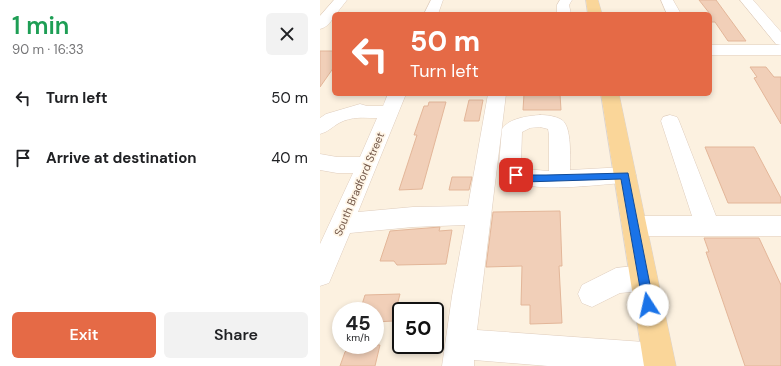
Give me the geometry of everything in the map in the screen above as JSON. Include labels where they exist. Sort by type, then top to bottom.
[{"type":"main road","points":[[592,0],[595,12]]},
{"type":"main road","points":[[610,96],[659,362]]},
{"type":"street","points":[[320,25],[341,0]]},
{"type":"street","points":[[432,12],[437,0]]},
{"type":"street","points":[[564,12],[563,5],[566,0]]},
{"type":"street","points":[[667,0],[673,12]]},
{"type":"street","points":[[746,0],[781,41]]},
{"type":"street","points":[[712,50],[781,50]]},
{"type":"street","points":[[497,96],[459,355],[659,362]]},
{"type":"street","points":[[320,128],[333,118],[363,102],[367,112],[393,103]]},
{"type":"street","name":"South Bradford Street","points":[[323,260],[341,224],[393,103]]},
{"type":"street","points":[[670,121],[708,226]]},
{"type":"street","points":[[320,162],[337,165],[366,165]]},
{"type":"street","points":[[560,178],[625,175]]},
{"type":"street","points":[[341,224],[413,217],[479,214]]},
{"type":"street","points":[[634,226],[781,226]]},
{"type":"street","points":[[592,294],[616,281],[643,278]]},
{"type":"building","points":[[699,0],[716,0],[746,41],[728,41],[715,22],[712,22],[712,12],[708,12]]},
{"type":"building","points":[[320,51],[332,51],[332,70],[320,87]]},
{"type":"building","points":[[750,67],[766,67],[774,77],[781,77],[781,124],[754,78],[757,77]]},
{"type":"building","points":[[524,96],[560,96],[561,110],[523,110]]},
{"type":"building","points":[[469,100],[483,100],[479,121],[464,121]]},
{"type":"building","points":[[429,102],[446,102],[422,189],[399,190],[417,135],[414,135],[424,106],[428,106]]},
{"type":"building","points":[[705,147],[754,147],[781,198],[781,203],[728,203]]},
{"type":"building","points":[[452,177],[472,177],[469,190],[449,190]]},
{"type":"building","points":[[560,211],[562,266],[559,266],[562,323],[530,324],[530,305],[521,305],[522,266],[486,267],[493,212]]},
{"type":"building","points":[[440,227],[439,231],[452,230],[446,264],[397,265],[394,261],[380,261],[390,231]]},
{"type":"building","points":[[704,238],[759,238],[781,285],[781,366],[745,366],[706,252],[709,252]]},
{"type":"building","points":[[400,294],[398,302],[392,302],[392,321],[384,322],[384,302],[363,302],[365,295]]},
{"type":"building","points":[[344,354],[378,354],[375,366],[340,366]]},
{"type":"route","points":[[516,175],[524,178],[546,179],[625,175],[648,305]]}]
